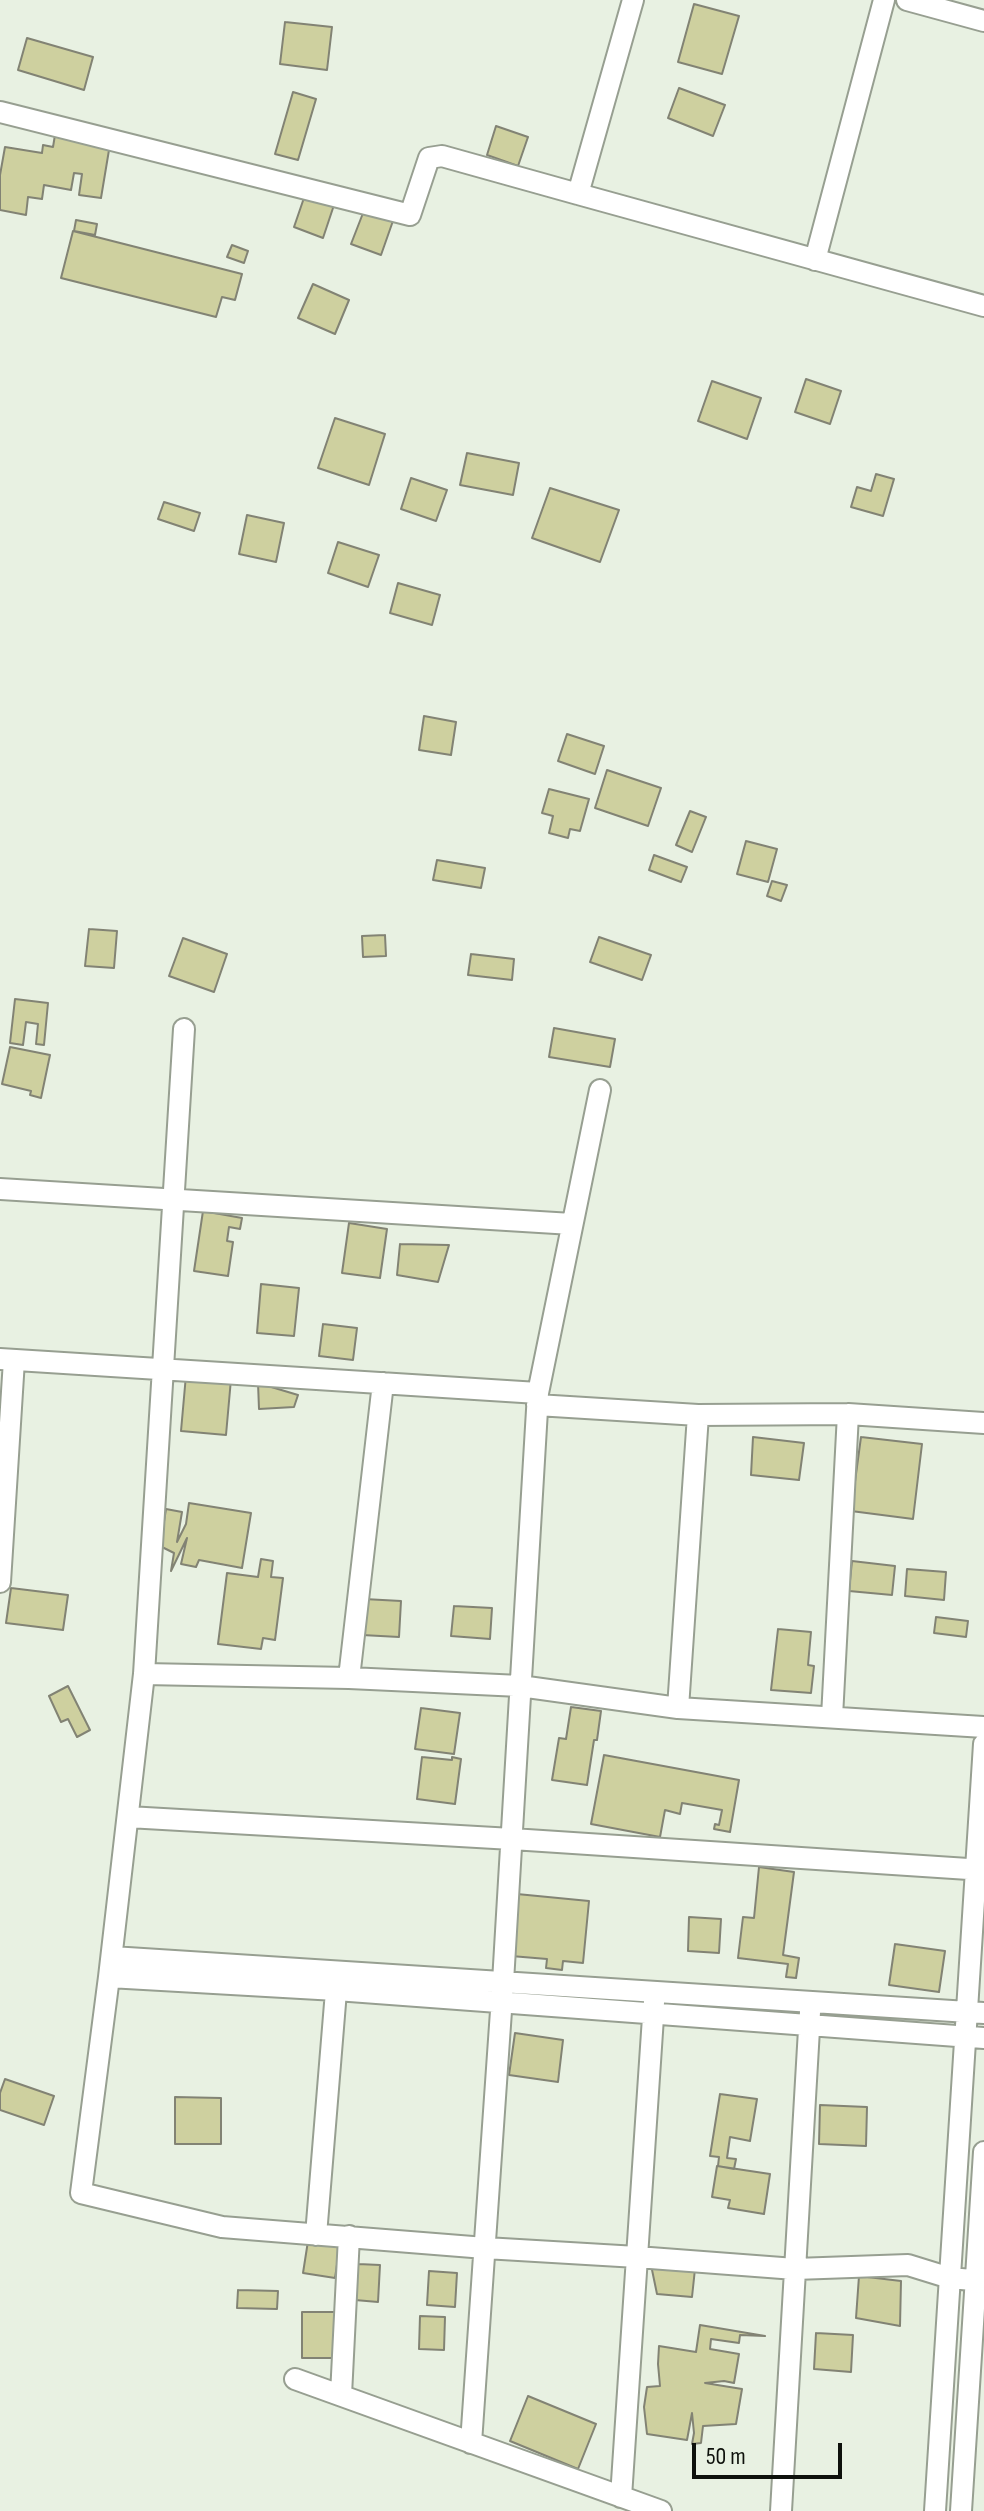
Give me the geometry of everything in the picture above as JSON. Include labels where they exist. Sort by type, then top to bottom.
[{"type":"street","points":[[578,194],[633,0]]},
{"type":"street","points":[[815,260],[884,0]]},
{"type":"street","points":[[907,0],[984,21]]},
{"type":"street","points":[[0,112],[410,215],[429,158],[442,156],[984,306]]},
{"type":"street","points":[[184,1029],[144,1674],[81,2193],[222,2227],[795,2269],[908,2265],[950,2278],[980,2280]]},
{"type":"street","points":[[471,2443],[503,1982],[537,1399],[600,1090]]},
{"type":"street","points":[[0,1189],[572,1224]]},
{"type":"street","points":[[0,1582],[7,1360],[383,1383],[698,1415],[848,1414],[984,1423]]},
{"type":"street","points":[[349,1678],[383,1383]]},
{"type":"street","points":[[832,1717],[848,1414]]},
{"type":"street","points":[[678,1708],[698,1415]]},
{"type":"street","points":[[144,1674],[349,1678],[520,1686],[678,1708],[984,1727]]},
{"type":"street","points":[[935,2511],[950,2278],[975,2037],[984,1744]]},
{"type":"street","points":[[128,1817],[980,1870]]},
{"type":"street","points":[[110,1967],[337,1981],[503,1982],[976,2012]]},
{"type":"street","points":[[337,1981],[501,2003],[975,2037]]},
{"type":"street","points":[[316,2235],[337,1981]]},
{"type":"street","points":[[621,2497],[654,1992]]},
{"type":"street","points":[[781,2511],[810,2002]]},
{"type":"street","points":[[961,2511],[980,2280],[984,2152]]},
{"type":"street","points":[[341,2395],[349,2236]]},
{"type":"street","points":[[295,2379],[661,2511]]},
{"type":"building","points":[[694,4],[739,16],[722,74],[678,62]]},
{"type":"building","points":[[285,22],[332,27],[327,70],[280,64]]},
{"type":"building","points":[[27,38],[93,57],[84,90],[18,70]]},
{"type":"building","points":[[679,88],[725,105],[713,136],[668,118]]},
{"type":"building","points":[[293,92],[316,99],[298,160],[275,154]]},
{"type":"building","points":[[496,126],[528,137],[518,166],[487,155]]},
{"type":"building","points":[[55,135],[110,144],[101,198],[79,195],[82,174],[74,173],[71,190],[44,185],[42,199],[28,197],[26,215],[0,210],[0,175],[5,147],[42,153],[43,145],[53,147]]},
{"type":"building","points":[[306,192],[335,202],[323,238],[294,227]]},
{"type":"building","points":[[365,208],[394,218],[381,255],[351,244]]},
{"type":"building","points":[[76,220],[97,224],[95,235],[74,231]]},
{"type":"building","points":[[73,231],[242,274],[235,300],[222,297],[216,317],[61,278]]},
{"type":"building","points":[[232,245],[248,251],[244,263],[227,257]]},
{"type":"building","points":[[313,284],[349,300],[335,334],[298,318]]},
{"type":"building","points":[[806,379],[841,391],[830,424],[795,412]]},
{"type":"building","points":[[712,381],[761,398],[747,439],[698,421]]},
{"type":"building","points":[[335,418],[385,434],[369,485],[318,468]]},
{"type":"building","points":[[467,453],[519,463],[513,495],[460,485]]},
{"type":"building","points":[[876,474],[894,479],[883,516],[851,507],[857,487],[871,491]]},
{"type":"building","points":[[411,478],[447,490],[436,521],[401,509]]},
{"type":"building","points":[[550,488],[619,510],[600,562],[532,538]]},
{"type":"building","points":[[164,502],[200,513],[194,531],[158,519]]},
{"type":"building","points":[[247,515],[284,523],[276,562],[239,554]]},
{"type":"building","points":[[338,542],[379,555],[368,587],[328,573]]},
{"type":"building","points":[[398,583],[440,595],[432,625],[390,613]]},
{"type":"building","points":[[424,716],[456,722],[451,755],[419,750]]},
{"type":"building","points":[[567,734],[604,746],[595,774],[558,761]]},
{"type":"building","points":[[607,770],[661,788],[648,826],[595,808]]},
{"type":"building","points":[[549,789],[589,799],[580,831],[570,829],[568,838],[549,833],[553,816],[542,813]]},
{"type":"building","points":[[690,811],[706,817],[692,852],[676,845]]},
{"type":"building","points":[[746,841],[777,849],[768,882],[737,874]]},
{"type":"building","points":[[654,855],[687,867],[681,882],[649,870]]},
{"type":"building","points":[[437,860],[485,868],[481,888],[433,880]]},
{"type":"building","points":[[772,881],[787,885],[781,901],[767,896]]},
{"type":"building","points":[[89,929],[117,931],[114,968],[85,966]]},
{"type":"building","points":[[385,935],[386,956],[363,957],[362,936]]},
{"type":"building","points":[[599,937],[651,955],[642,980],[590,962]]},
{"type":"building","points":[[183,938],[227,954],[214,992],[169,976]]},
{"type":"building","points":[[471,954],[514,959],[512,980],[468,975]]},
{"type":"building","points":[[15,999],[48,1003],[44,1045],[36,1044],[38,1024],[26,1022],[23,1045],[10,1043]]},
{"type":"building","points":[[554,1028],[615,1039],[610,1067],[549,1057]]},
{"type":"building","points":[[10,1047],[50,1055],[41,1098],[30,1095],[31,1091],[2,1084]]},
{"type":"building","points":[[203,1211],[242,1218],[240,1229],[229,1227],[227,1241],[233,1242],[228,1276],[194,1271]]},
{"type":"building","points":[[349,1223],[387,1229],[380,1278],[342,1273]]},
{"type":"building","points":[[400,1244],[449,1245],[438,1282],[397,1275]]},
{"type":"building","points":[[261,1284],[299,1288],[294,1336],[257,1333]]},
{"type":"building","points":[[323,1324],[357,1328],[353,1360],[319,1356]]},
{"type":"building","points":[[186,1375],[231,1379],[226,1435],[181,1431]]},
{"type":"building","points":[[258,1383],[298,1395],[294,1407],[259,1409]]},
{"type":"building","points":[[753,1437],[804,1443],[799,1480],[751,1475]]},
{"type":"building","points":[[861,1437],[922,1444],[913,1519],[851,1511]]},
{"type":"building","points":[[189,1503],[251,1513],[242,1568],[199,1560],[196,1567],[181,1564],[187,1538],[171,1571],[174,1553],[160,1546],[166,1509],[182,1512],[177,1542],[186,1524]]},
{"type":"building","points":[[261,1559],[273,1561],[271,1577],[283,1578],[275,1640],[263,1638],[261,1649],[218,1644],[227,1573],[258,1577]]},
{"type":"building","points":[[852,1561],[895,1566],[892,1595],[849,1591]]},
{"type":"building","points":[[907,1569],[946,1572],[944,1600],[905,1596]]},
{"type":"building","points":[[11,1588],[68,1595],[63,1630],[6,1623]]},
{"type":"building","points":[[364,1599],[401,1601],[399,1637],[362,1635]]},
{"type":"building","points":[[454,1606],[492,1608],[490,1639],[451,1636]]},
{"type":"building","points":[[936,1617],[968,1621],[966,1637],[934,1633]]},
{"type":"building","points":[[778,1629],[811,1632],[808,1665],[814,1666],[811,1693],[771,1690]]},
{"type":"building","points":[[68,1686],[90,1730],[77,1737],[68,1719],[61,1722],[49,1696]]},
{"type":"building","points":[[571,1707],[601,1711],[587,1785],[552,1780],[559,1738],[566,1739]]},
{"type":"building","points":[[421,1708],[460,1713],[454,1754],[415,1749]]},
{"type":"building","points":[[604,1755],[739,1780],[730,1832],[714,1829],[715,1824],[719,1825],[722,1810],[682,1803],[680,1814],[665,1810],[660,1837],[591,1824]]},
{"type":"building","points":[[422,1757],[461,1759],[455,1804],[417,1799]]},
{"type":"building","points":[[759,1867],[794,1872],[783,1955],[799,1958],[796,1978],[786,1977],[788,1964],[738,1958],[743,1917],[754,1918]]},
{"type":"building","points":[[517,1894],[589,1901],[583,1963],[563,1961],[562,1970],[546,1968],[547,1959],[511,1956]]},
{"type":"building","points":[[689,1917],[721,1919],[719,1953],[688,1951]]},
{"type":"building","points":[[895,1944],[945,1951],[939,1992],[889,1985]]},
{"type":"building","points":[[515,2033],[563,2040],[558,2082],[509,2075]]},
{"type":"building","points":[[5,2079],[54,2096],[44,2125],[0,2110],[0,2093]]},
{"type":"building","points":[[720,2094],[757,2099],[750,2141],[730,2137],[727,2158],[736,2159],[734,2169],[718,2166],[719,2157],[710,2156]]},
{"type":"building","points":[[175,2097],[221,2098],[221,2144],[175,2144]]},
{"type":"building","points":[[820,2105],[867,2107],[866,2146],[819,2144]]},
{"type":"building","points":[[717,2166],[770,2174],[764,2214],[728,2208],[730,2200],[712,2197]]},
{"type":"building","points":[[308,2241],[340,2245],[335,2278],[303,2273]]},
{"type":"building","points":[[358,2264],[380,2265],[378,2302],[355,2300]]},
{"type":"building","points":[[651,2265],[695,2269],[692,2297],[657,2294]]},
{"type":"building","points":[[429,2271],[457,2273],[455,2307],[427,2305]]},
{"type":"building","points":[[859,2276],[901,2281],[900,2326],[856,2318]]},
{"type":"building","points":[[238,2290],[278,2291],[277,2309],[237,2308]]},
{"type":"building","points":[[302,2312],[336,2312],[336,2358],[302,2358]]},
{"type":"building","points":[[420,2316],[445,2317],[444,2350],[419,2349]]},
{"type":"building","points":[[700,2325],[765,2336],[740,2335],[739,2343],[711,2339],[710,2349],[739,2354],[734,2383],[705,2383],[742,2389],[736,2424],[703,2426],[701,2443],[692,2444],[692,2413],[687,2440],[647,2434],[644,2407],[647,2387],[660,2386],[659,2346],[696,2352]]},
{"type":"building","points":[[816,2333],[853,2335],[851,2372],[814,2369]]},
{"type":"building","points":[[528,2396],[596,2424],[578,2469],[510,2441]]}]
